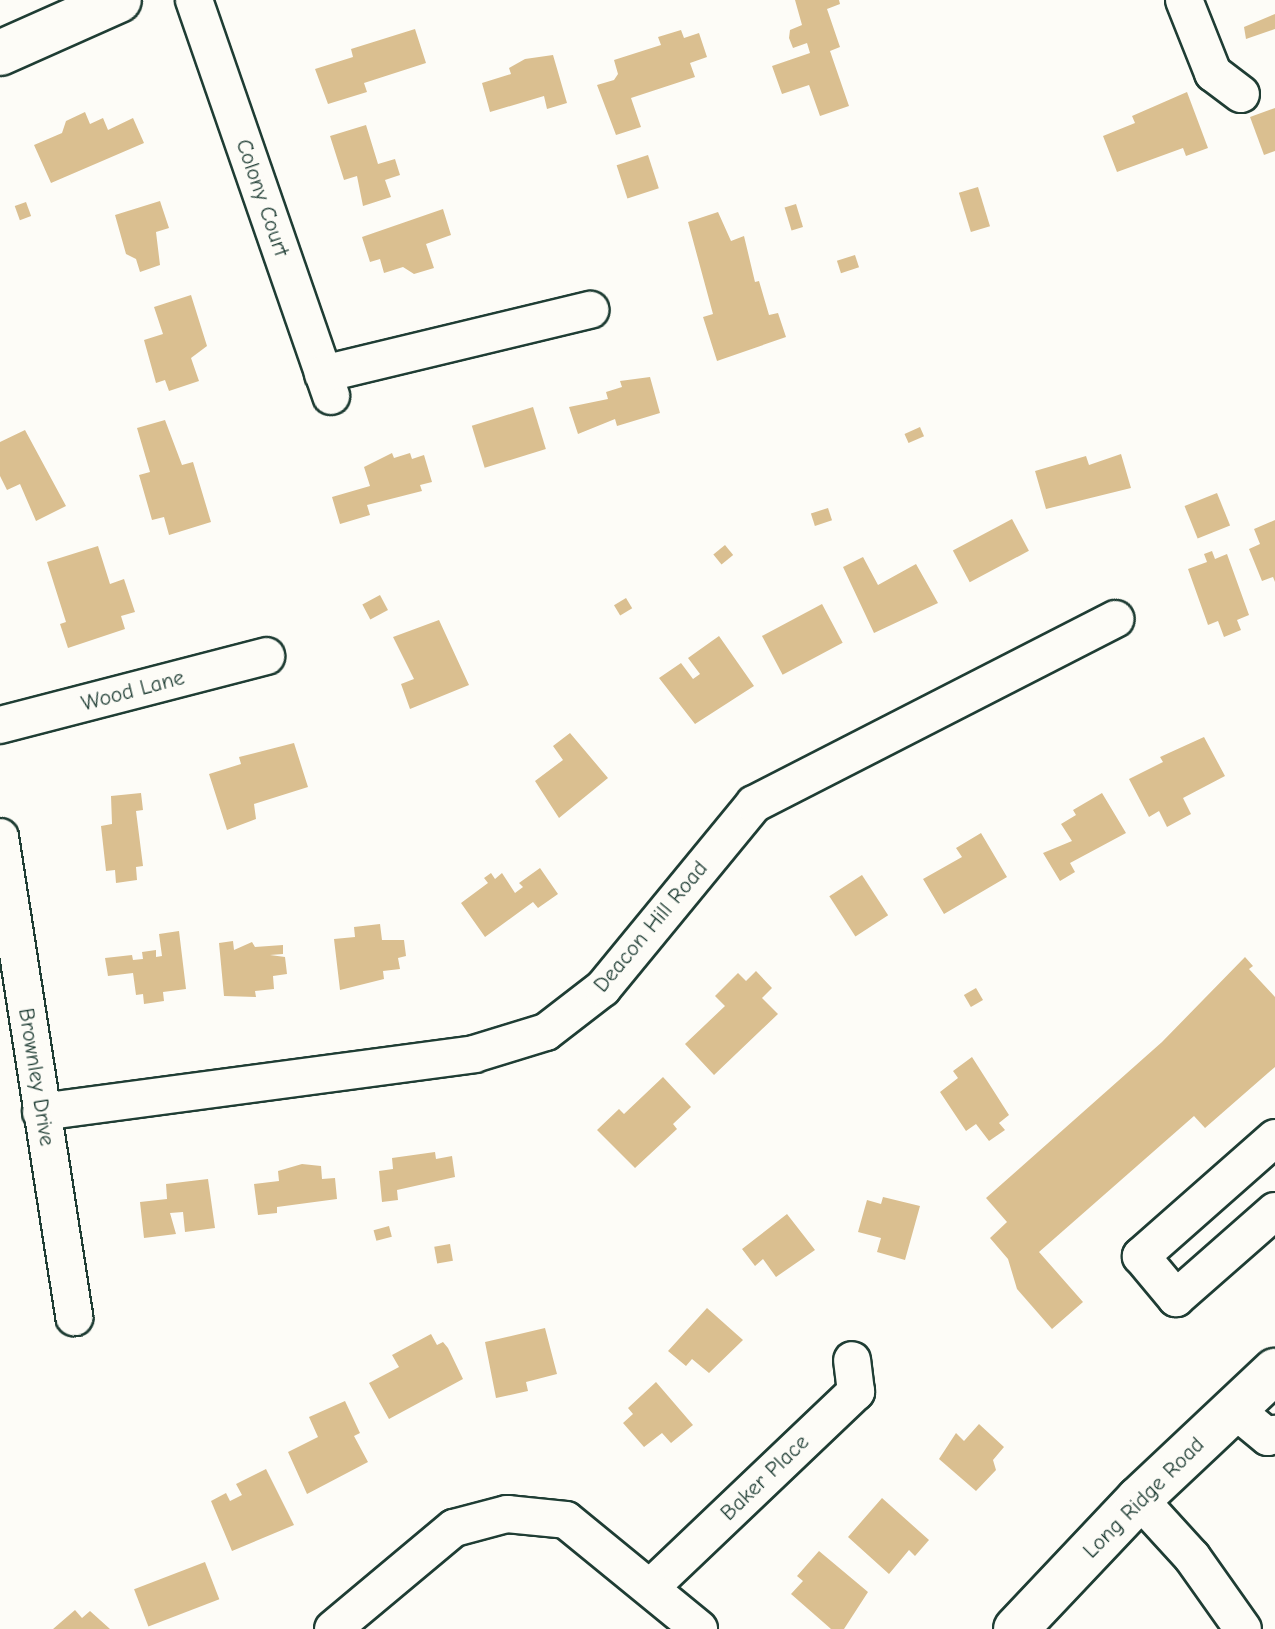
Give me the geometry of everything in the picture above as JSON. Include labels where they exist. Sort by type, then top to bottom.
[{"type":"main road","points":[[0,53],[99,4]]},
{"type":"main road","name":"Long Ridge Road","points":[[1016,1629],[1139,1499],[1275,1371]]},
{"type":"street","name":"Colony Court","points":[[194,0],[327,385],[590,310]]},
{"type":"street","points":[[1184,0],[1213,73],[1241,94]]},
{"type":"street","name":"Deacon Hill Road","points":[[41,1112],[474,1054],[546,1032],[603,988],[754,804],[1115,619]]},
{"type":"street","name":"Wood Lane","points":[[0,725],[266,656]]},
{"type":"street","name":"Brownley Drive","points":[[0,837],[74,1317]]},
{"type":"street","points":[[1270,1154],[1141,1256],[1176,1298],[1275,1211]]},
{"type":"street","name":"Baker Place","points":[[652,1586],[856,1392],[852,1360]]},
{"type":"street","points":[[1234,1409],[1273,1437]]},
{"type":"street","points":[[1139,1499],[1192,1557],[1243,1629]]},
{"type":"street","points":[[333,1629],[454,1528],[507,1514],[566,1520],[652,1586],[699,1629]]},
{"type":"building","points":[[795,0],[839,0],[840,4],[827,9],[840,47],[830,51],[849,106],[820,116],[809,85],[782,94],[772,66],[810,53],[807,43],[793,48],[789,38],[790,30],[802,25]]},
{"type":"building","points":[[1275,14],[1275,29],[1246,39],[1244,27]]},
{"type":"building","points":[[415,29],[426,63],[364,83],[367,92],[328,104],[315,69],[353,57],[351,49]]},
{"type":"building","points":[[681,30],[684,38],[699,33],[707,57],[690,63],[695,77],[631,98],[641,127],[616,135],[597,85],[614,80],[618,74],[614,60],[661,45],[658,37]]},
{"type":"building","points":[[553,55],[567,103],[547,109],[544,96],[490,112],[482,83],[511,74],[509,68],[525,59]]},
{"type":"building","points":[[1187,92],[1208,148],[1186,156],[1183,148],[1117,172],[1103,136],[1135,123],[1132,116]]},
{"type":"building","points":[[1275,108],[1275,151],[1264,155],[1250,117]]},
{"type":"building","points":[[85,112],[90,124],[103,118],[108,130],[133,118],[144,143],[51,183],[34,145],[62,133],[66,121]]},
{"type":"building","points":[[366,125],[378,164],[395,159],[400,175],[385,180],[391,197],[363,206],[357,176],[344,180],[330,136]]},
{"type":"building","points":[[648,155],[659,188],[627,198],[617,165]]},
{"type":"building","points":[[978,187],[990,226],[971,232],[959,193]]},
{"type":"building","points":[[160,201],[169,228],[156,232],[160,265],[140,272],[136,259],[126,254],[115,215]]},
{"type":"building","points":[[26,202],[31,216],[20,220],[15,206]]},
{"type":"building","points":[[796,204],[803,227],[792,230],[785,208]]},
{"type":"building","points":[[443,209],[451,235],[426,244],[434,268],[414,274],[403,267],[384,273],[380,259],[370,262],[362,237]]},
{"type":"building","points":[[718,212],[731,241],[744,236],[755,282],[759,281],[769,315],[778,313],[786,337],[717,361],[703,317],[713,314],[688,222]]},
{"type":"building","points":[[855,255],[859,267],[841,273],[837,261]]},
{"type":"building","points":[[191,295],[207,346],[191,358],[199,381],[169,391],[165,380],[156,383],[144,340],[163,334],[154,307]]},
{"type":"building","points":[[650,377],[660,413],[617,426],[615,419],[578,434],[569,407],[608,399],[606,392],[622,387],[620,381]]},
{"type":"building","points":[[533,407],[546,449],[485,468],[472,426]]},
{"type":"building","points":[[165,420],[182,465],[193,462],[211,522],[169,535],[164,517],[152,520],[139,475],[150,472],[137,428]]},
{"type":"building","points":[[920,427],[924,436],[909,443],[904,434]]},
{"type":"building","points":[[25,430],[66,506],[36,521],[20,484],[7,490],[0,476],[0,442]]},
{"type":"building","points":[[392,453],[394,458],[410,453],[412,459],[424,455],[432,482],[420,485],[422,491],[367,505],[370,515],[340,524],[332,497],[370,486],[364,467]]},
{"type":"building","points":[[1121,454],[1131,488],[1046,509],[1035,471],[1086,456],[1089,465]]},
{"type":"building","points":[[1217,493],[1230,525],[1198,539],[1185,506]]},
{"type":"building","points":[[828,508],[832,520],[815,526],[811,514]]},
{"type":"building","points":[[1012,519],[1029,551],[970,582],[953,550]]},
{"type":"building","points":[[1275,520],[1275,582],[1273,577],[1262,581],[1249,549],[1260,544],[1254,529]]},
{"type":"building","points":[[725,545],[733,555],[722,565],[713,554]]},
{"type":"building","points":[[98,546],[110,584],[124,579],[135,612],[121,616],[125,629],[68,648],[60,624],[66,622],[47,562]]},
{"type":"building","points":[[1212,551],[1215,559],[1227,554],[1249,615],[1237,620],[1241,630],[1224,637],[1218,621],[1208,625],[1188,569],[1207,562],[1204,554]]},
{"type":"building","points":[[863,557],[878,585],[916,564],[938,603],[874,633],[843,567]]},
{"type":"building","points":[[380,595],[388,610],[370,619],[362,604]]},
{"type":"building","points":[[626,598],[632,608],[620,615],[614,605]]},
{"type":"building","points":[[822,604],[843,643],[783,675],[762,636]]},
{"type":"building","points":[[439,620],[469,685],[410,709],[401,684],[414,679],[393,637]]},
{"type":"building","points":[[719,636],[754,686],[695,724],[659,678],[681,663],[693,679],[700,674],[688,658]]},
{"type":"building","points":[[570,733],[608,778],[559,818],[535,781],[563,760],[553,746]]},
{"type":"building","points":[[1204,737],[1225,776],[1183,798],[1191,814],[1167,827],[1159,811],[1149,817],[1129,779],[1163,762],[1160,757]]},
{"type":"building","points":[[294,743],[308,787],[254,804],[256,819],[227,830],[209,774],[241,764],[239,757]]},
{"type":"building","points":[[141,793],[143,810],[136,811],[143,866],[136,867],[137,880],[116,883],[115,870],[106,871],[101,826],[112,824],[111,796]]},
{"type":"building","points":[[1102,793],[1126,833],[1070,863],[1075,872],[1060,881],[1043,853],[1072,841],[1061,824],[1076,815],[1073,810]]},
{"type":"building","points":[[981,833],[1007,877],[944,914],[923,879],[962,857],[956,848]]},
{"type":"building","points":[[540,868],[558,894],[538,908],[533,902],[485,937],[461,903],[488,883],[484,878],[491,873],[495,879],[502,873],[515,893],[523,887],[519,883]]},
{"type":"building","points":[[862,875],[888,915],[855,936],[829,896]]},
{"type":"building","points":[[380,924],[382,940],[404,940],[406,956],[398,958],[400,969],[383,971],[384,979],[340,990],[334,939],[355,937],[354,927]]},
{"type":"building","points":[[179,931],[186,989],[163,992],[164,1001],[144,1004],[143,994],[136,995],[133,973],[108,976],[105,958],[132,955],[133,960],[143,959],[142,952],[156,950],[156,957],[162,956],[159,934]]},
{"type":"building","points":[[233,941],[234,950],[252,942],[255,947],[283,945],[283,954],[270,955],[285,957],[287,974],[273,976],[274,989],[255,991],[256,997],[224,996],[219,943]]},
{"type":"building","points":[[1245,957],[1253,966],[1249,969],[1275,997],[1275,1067],[1205,1128],[1194,1116],[1039,1252],[1083,1302],[1052,1329],[1017,1289],[1008,1259],[990,1238],[1007,1222],[986,1198],[1162,1042]]},
{"type":"building","points":[[756,971],[772,988],[762,998],[778,1014],[714,1075],[685,1044],[725,1006],[715,996],[738,973],[746,981]]},
{"type":"building","points":[[976,988],[983,1000],[971,1007],[964,995]]},
{"type":"building","points":[[972,1057],[1009,1115],[999,1123],[1005,1130],[989,1141],[976,1124],[966,1131],[940,1092],[958,1078],[953,1071]]},
{"type":"building","points":[[663,1077],[691,1107],[673,1124],[677,1129],[635,1168],[597,1130],[619,1109],[624,1114]]},
{"type":"building","points":[[435,1152],[436,1159],[452,1156],[455,1177],[397,1190],[398,1200],[382,1202],[379,1171],[393,1169],[392,1158]]},
{"type":"building","points":[[302,1164],[321,1166],[322,1179],[335,1178],[337,1199],[277,1207],[277,1213],[258,1215],[254,1184],[279,1181],[278,1171]]},
{"type":"building","points":[[208,1179],[215,1228],[185,1232],[183,1212],[170,1213],[176,1234],[144,1238],[140,1202],[167,1199],[166,1184]]},
{"type":"building","points":[[883,1197],[920,1206],[905,1260],[877,1252],[881,1238],[858,1232],[867,1200],[881,1204]]},
{"type":"building","points":[[787,1214],[815,1250],[776,1277],[763,1259],[755,1266],[742,1249]]},
{"type":"building","points":[[389,1226],[392,1237],[376,1241],[374,1230]]},
{"type":"building","points":[[450,1244],[453,1261],[437,1264],[434,1247]]},
{"type":"building","points":[[707,1308],[743,1340],[709,1373],[692,1359],[686,1366],[668,1351]]},
{"type":"building","points":[[545,1328],[557,1374],[526,1382],[528,1391],[496,1398],[485,1342]]},
{"type":"building","points":[[431,1334],[437,1345],[443,1342],[448,1348],[463,1379],[389,1419],[369,1383],[399,1367],[392,1355]]},
{"type":"building","points":[[656,1382],[693,1425],[671,1443],[662,1433],[644,1447],[623,1423],[633,1414],[628,1408]]},
{"type":"building","points":[[345,1401],[360,1433],[354,1436],[368,1462],[307,1494],[288,1452],[318,1437],[309,1417]]},
{"type":"building","points":[[979,1424],[1004,1447],[993,1460],[996,1470],[976,1491],[939,1459],[956,1433],[964,1441]]},
{"type":"building","points":[[266,1469],[294,1525],[232,1551],[211,1501],[226,1493],[230,1501],[242,1495],[236,1484]]},
{"type":"building","points":[[882,1498],[929,1540],[915,1556],[909,1550],[889,1574],[848,1537]]},
{"type":"building","points":[[819,1551],[868,1592],[844,1629],[831,1629],[791,1594],[803,1581],[797,1576]]},
{"type":"building","points":[[205,1562],[219,1599],[148,1627],[134,1589]]},
{"type":"building","points":[[75,1610],[82,1618],[90,1611],[110,1629],[53,1629]]}]
